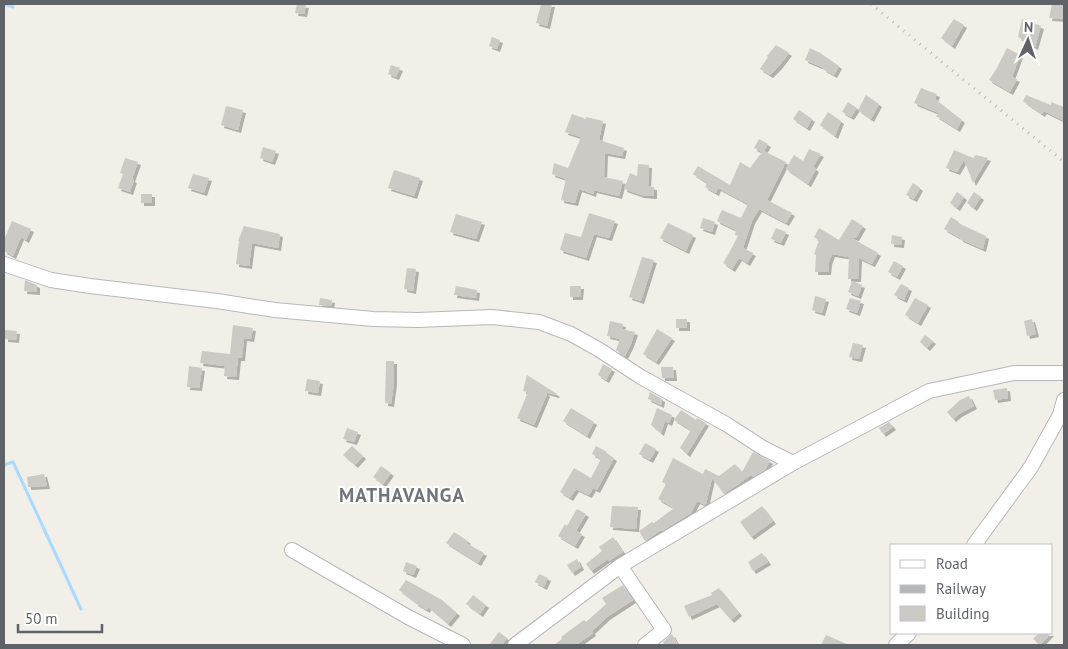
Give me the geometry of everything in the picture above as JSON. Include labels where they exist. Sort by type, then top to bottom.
[{"type":"street","points":[[4,264],[51,280],[275,310],[373,319],[492,318],[539,322],[571,334],[598,349],[641,377],[792,463]]},
{"type":"street","points":[[515,645],[620,566],[792,463],[929,390],[1014,373],[1064,373]]},
{"type":"street","points":[[975,544],[1031,467],[1060,415],[1064,400]]},
{"type":"street","points":[[292,550],[408,617],[463,645]]},
{"type":"street","points":[[620,566],[664,630],[645,645]]},
{"type":"street","points":[[896,645],[908,634]]},
{"type":"building","points":[[297,4],[306,5],[304,14],[295,13]]},
{"type":"building","points":[[541,4],[552,4],[547,26],[536,23]]},
{"type":"building","points":[[1052,4],[1064,4],[1064,19],[1049,18]]},
{"type":"building","points":[[954,19],[964,25],[952,46],[941,38]]},
{"type":"building","points":[[1022,19],[1041,26],[1035,47],[1018,37]]},
{"type":"building","points":[[492,37],[500,40],[497,49],[489,46]]},
{"type":"building","points":[[776,45],[789,53],[770,75],[760,69]]},
{"type":"building","points":[[810,48],[839,66],[834,75],[824,68],[805,60]]},
{"type":"building","points":[[1007,48],[1020,55],[1012,77],[1017,79],[1010,92],[989,80]]},
{"type":"building","points":[[391,65],[400,68],[396,77],[388,74]]},
{"type":"building","points":[[921,88],[937,94],[935,99],[962,120],[957,129],[936,116],[939,113],[914,103]]},
{"type":"building","points":[[866,95],[879,104],[871,119],[858,110]]},
{"type":"building","points":[[1026,95],[1051,105],[1051,102],[1064,107],[1064,121],[1044,111],[1042,114],[1027,104],[1023,101]]},
{"type":"building","points":[[848,102],[857,108],[851,117],[842,112]]},
{"type":"building","points":[[226,106],[243,110],[238,130],[221,125]]},
{"type":"building","points":[[799,110],[812,119],[807,128],[793,119]]},
{"type":"building","points":[[828,112],[841,121],[835,136],[820,125]]},
{"type":"building","points":[[572,114],[586,119],[586,117],[603,121],[599,140],[624,148],[622,156],[605,153],[604,177],[623,181],[619,196],[594,190],[593,194],[579,189],[575,203],[561,200],[566,179],[552,174],[554,163],[568,168],[581,137],[565,132]]},
{"type":"building","points":[[759,139],[768,144],[764,151],[786,162],[767,200],[792,213],[786,223],[759,209],[752,221],[743,248],[753,253],[747,263],[739,258],[732,269],[723,263],[738,236],[735,235],[736,230],[717,221],[722,210],[741,218],[748,204],[718,188],[716,193],[705,187],[707,183],[693,174],[698,166],[730,185],[740,162],[750,168],[762,152],[754,148]]},
{"type":"building","points":[[263,147],[276,151],[272,162],[260,158]]},
{"type":"building","points":[[809,149],[821,154],[813,167],[816,169],[808,184],[786,169],[794,155],[803,161]]},
{"type":"building","points":[[954,150],[973,158],[976,155],[988,158],[973,183],[964,160],[957,172],[946,168]]},
{"type":"building","points":[[125,158],[138,162],[130,192],[118,188],[123,174],[120,173]]},
{"type":"building","points":[[638,164],[649,165],[648,186],[654,187],[654,196],[641,195],[624,189],[630,173],[637,176]]},
{"type":"building","points":[[394,170],[420,178],[414,196],[388,188]]},
{"type":"building","points":[[193,174],[209,178],[204,193],[188,188]]},
{"type":"building","points":[[913,183],[920,188],[914,199],[906,195]]},
{"type":"building","points":[[957,192],[964,197],[957,208],[950,203]]},
{"type":"building","points":[[974,192],[981,197],[974,208],[967,203]]},
{"type":"building","points":[[141,194],[152,194],[152,203],[141,203]]},
{"type":"building","points":[[589,213],[615,221],[609,238],[594,234],[586,258],[560,250],[565,233],[581,237]]},
{"type":"building","points":[[456,214],[482,222],[476,239],[450,232]]},
{"type":"building","points":[[951,217],[958,223],[986,236],[983,249],[960,239],[944,229]]},
{"type":"building","points":[[703,218],[715,222],[712,232],[700,228]]},
{"type":"building","points":[[852,219],[863,226],[856,238],[850,237],[878,253],[872,264],[859,258],[858,279],[848,279],[849,257],[832,254],[828,272],[815,272],[816,255],[814,254],[819,240],[814,237],[819,228],[839,240]]},
{"type":"building","points":[[12,221],[31,229],[26,240],[21,237],[13,256],[4,251],[4,240]]},
{"type":"building","points":[[668,223],[693,235],[686,251],[660,238]]},
{"type":"building","points":[[244,226],[280,234],[278,248],[252,243],[249,266],[236,264],[238,241]]},
{"type":"building","points":[[776,228],[786,232],[781,243],[771,239]]},
{"type":"building","points":[[892,235],[902,237],[901,245],[891,244]]},
{"type":"building","points":[[642,257],[654,260],[641,301],[629,297]]},
{"type":"building","points":[[894,261],[903,266],[897,277],[888,272]]},
{"type":"building","points":[[407,268],[416,269],[413,291],[404,289]]},
{"type":"building","points":[[25,280],[37,285],[37,292],[24,291]]},
{"type":"building","points":[[852,281],[862,285],[858,296],[848,292]]},
{"type":"building","points":[[901,284],[909,288],[904,300],[894,295]]},
{"type":"building","points":[[456,286],[477,290],[476,298],[454,295]]},
{"type":"building","points":[[570,286],[581,286],[580,297],[570,297]]},
{"type":"building","points":[[815,296],[826,299],[822,313],[812,310]]},
{"type":"building","points":[[320,298],[332,300],[331,306],[319,305]]},
{"type":"building","points":[[850,298],[861,301],[857,313],[846,309]]},
{"type":"building","points":[[915,298],[928,305],[918,323],[905,315]]},
{"type":"building","points":[[676,319],[687,319],[687,328],[676,328]]},
{"type":"building","points":[[1032,319],[1036,334],[1027,336],[1024,321]]},
{"type":"building","points":[[610,321],[623,324],[622,329],[635,332],[625,356],[616,350],[620,339],[607,336]]},
{"type":"building","points":[[233,325],[253,328],[251,339],[244,338],[242,358],[238,358],[236,377],[224,376],[225,366],[200,363],[202,351],[230,354]]},
{"type":"building","points":[[657,329],[672,338],[656,362],[643,354]]},
{"type":"building","points":[[5,330],[17,331],[16,340],[5,339]]},
{"type":"building","points":[[925,335],[933,341],[927,348],[920,342]]},
{"type":"building","points":[[853,343],[863,345],[859,359],[849,357]]},
{"type":"building","points":[[386,361],[394,361],[391,404],[385,403]]},
{"type":"building","points":[[603,364],[612,369],[606,380],[598,375]]},
{"type":"building","points":[[189,366],[202,368],[199,388],[187,387]]},
{"type":"building","points":[[661,367],[673,367],[674,378],[662,378]]},
{"type":"building","points":[[527,375],[557,394],[545,392],[547,394],[534,425],[517,418],[528,392],[523,391]]},
{"type":"building","points":[[307,379],[320,381],[318,393],[305,391]]},
{"type":"building","points":[[1007,388],[1008,398],[995,400],[993,390]]},
{"type":"building","points":[[650,392],[662,399],[661,405],[648,399]]},
{"type":"building","points":[[969,396],[974,406],[953,419],[947,412],[960,400]]},
{"type":"building","points":[[571,408],[594,422],[587,436],[563,421]]},
{"type":"building","points":[[657,408],[672,415],[669,423],[665,421],[661,433],[651,425]]},
{"type":"building","points":[[681,410],[696,420],[697,418],[706,423],[687,454],[680,448],[691,430],[674,420]]},
{"type":"building","points":[[889,422],[893,427],[883,434],[879,428]]},
{"type":"building","points":[[347,428],[358,432],[354,442],[343,439]]},
{"type":"building","points":[[645,443],[656,449],[650,460],[639,454]]},
{"type":"building","points":[[352,446],[363,456],[355,465],[343,455]]},
{"type":"building","points":[[596,446],[614,458],[597,490],[593,488],[589,495],[576,489],[570,498],[560,492],[574,468],[591,478],[601,459],[592,454]]},
{"type":"building","points":[[753,452],[770,461],[765,470],[753,477],[751,475],[724,494],[712,478],[705,505],[697,501],[691,513],[645,541],[639,531],[652,522],[654,523],[674,508],[658,499],[666,484],[662,482],[673,458],[703,474],[705,469],[719,476],[735,464],[742,472]]},
{"type":"building","points":[[381,466],[391,473],[383,484],[373,477]]},
{"type":"building","points":[[44,474],[47,486],[28,487],[27,477]]},
{"type":"building","points":[[612,506],[638,507],[636,529],[610,527]]},
{"type":"building","points":[[762,506],[773,521],[751,537],[740,522]]},
{"type":"building","points":[[577,509],[586,514],[576,531],[582,534],[575,546],[558,536],[565,524],[567,526]]},
{"type":"building","points":[[454,532],[468,541],[466,543],[484,553],[478,563],[446,543]]},
{"type":"building","points":[[613,537],[623,552],[609,561],[608,559],[591,571],[586,564],[602,551],[599,547]]},
{"type":"building","points":[[762,553],[768,562],[753,571],[748,562]]},
{"type":"building","points":[[577,559],[581,567],[572,573],[567,565]]},
{"type":"building","points":[[406,562],[417,566],[413,575],[403,571]]},
{"type":"building","points":[[539,574],[548,578],[544,587],[535,582]]},
{"type":"building","points":[[406,580],[442,600],[457,613],[448,624],[428,607],[427,610],[399,590]]},
{"type":"building","points":[[623,585],[633,600],[607,617],[592,631],[593,633],[576,645],[554,645],[562,639],[561,637],[584,620],[586,622],[606,604],[602,598]]},
{"type":"building","points":[[719,588],[739,613],[731,620],[717,604],[689,617],[684,606],[712,595],[711,593]]},
{"type":"building","points":[[473,595],[486,605],[480,614],[466,604]]},
{"type":"building","points":[[499,632],[507,638],[502,645],[489,645]]},
{"type":"building","points":[[672,634],[678,645],[665,645],[663,642]]},
{"type":"building","points":[[1038,634],[1050,634],[1040,645],[1033,639]]},
{"type":"building","points":[[826,635],[849,645],[821,645]]},
{"type":"waterway","points":[[4,4],[13,7]]},
{"type":"waterway","points":[[4,465],[13,462],[81,609]]},
{"type":"railway","points":[[871,4],[1064,162]]},
{"type":"district","name":"MATHAVANGA","points":[[402,495]]}]
